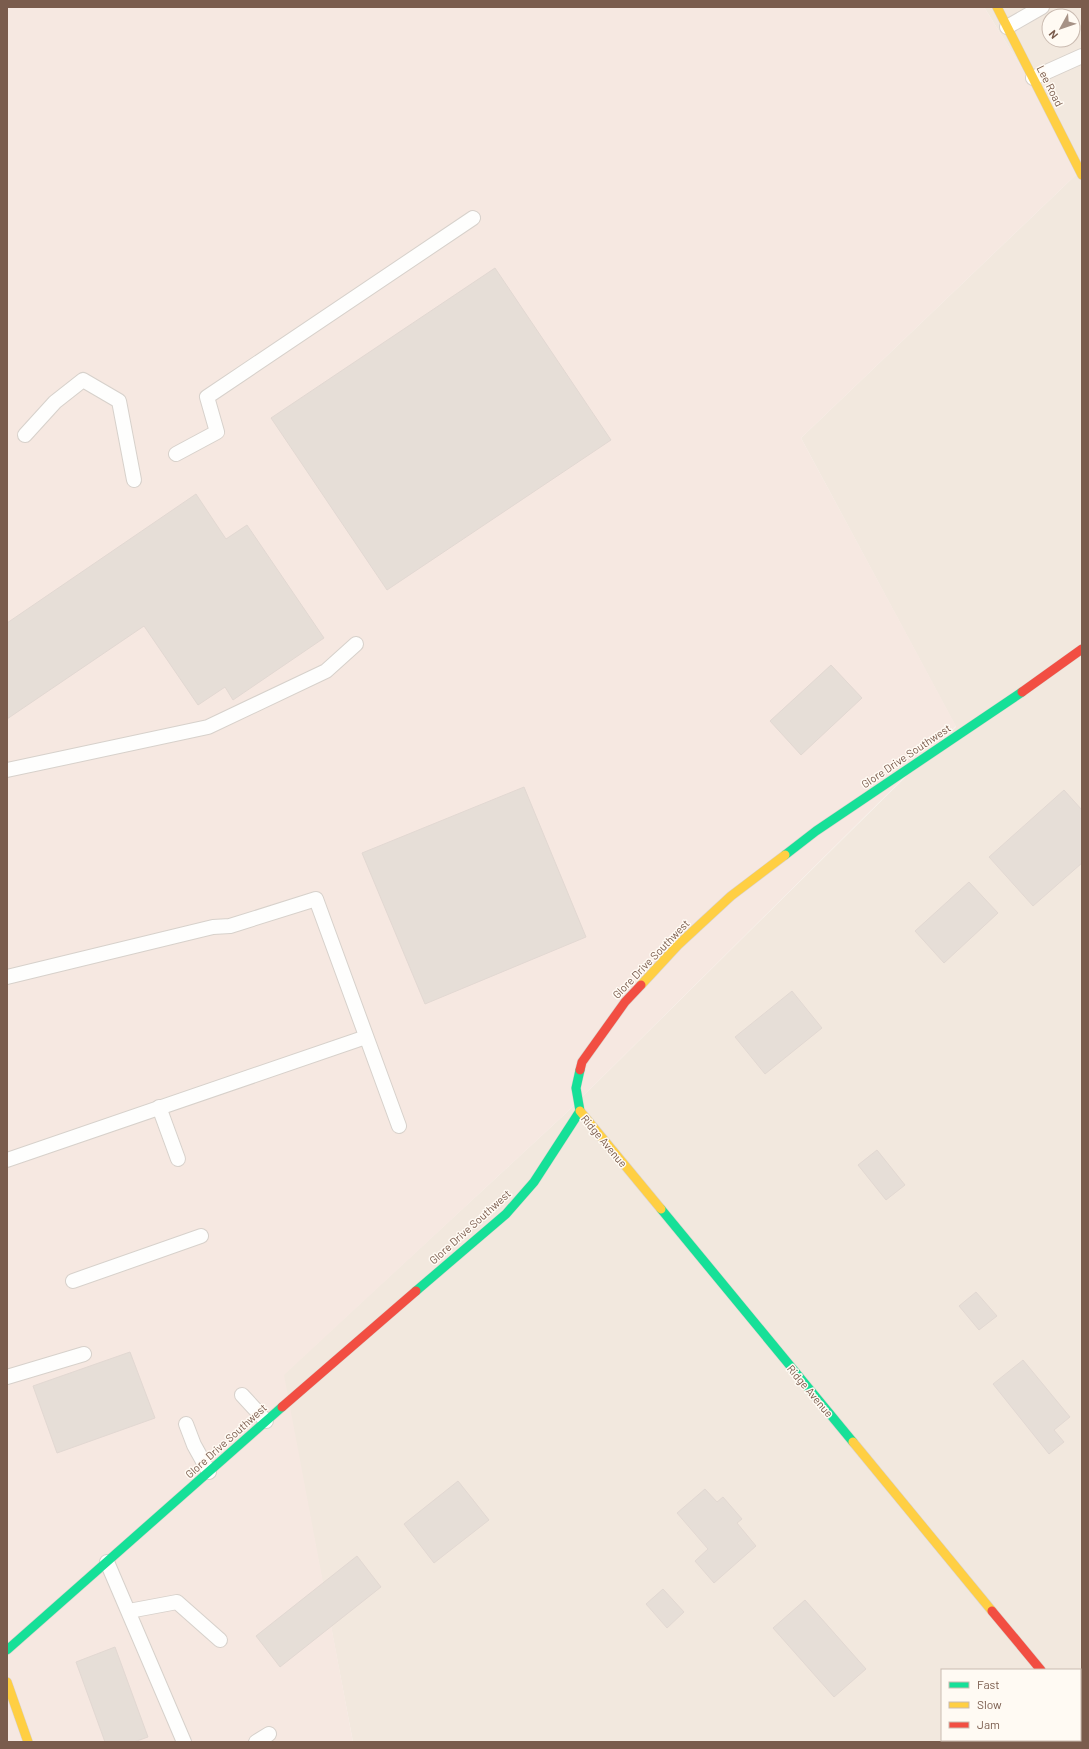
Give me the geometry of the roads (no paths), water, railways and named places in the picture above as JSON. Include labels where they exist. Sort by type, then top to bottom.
[{"type":"street","name":"Lee Road","points":[[997,7],[1082,176]]},
{"type":"street","name":"Glore Drive Southwest","points":[[7,1650],[266,1421],[506,1214],[534,1182],[580,1111],[576,1088],[582,1062],[624,1002],[690,934],[731,896],[816,831],[1050,673],[1082,649]]},
{"type":"street","name":"Ridge Avenue","points":[[580,1111],[1040,1669]]},
{"type":"street","points":[[7,1682],[28,1742]]},
{"type":"lane","points":[[1007,27],[1042,7]]},
{"type":"lane","points":[[1033,78],[1082,56]]},
{"type":"lane","points":[[176,454],[217,432],[207,398],[473,218]]},
{"type":"lane","points":[[24,435],[55,402],[83,380],[119,401],[134,480]]},
{"type":"lane","points":[[7,770],[208,727],[326,672],[356,644]]},
{"type":"lane","points":[[7,977],[206,929],[230,926],[316,899],[399,1126]]},
{"type":"lane","points":[[7,1160],[366,1037]]},
{"type":"lane","points":[[160,1107],[178,1159]]},
{"type":"lane","points":[[73,1281],[201,1236]]},
{"type":"lane","points":[[7,1377],[84,1354]]},
{"type":"lane","points":[[242,1395],[266,1421]]},
{"type":"lane","points":[[186,1424],[194,1445],[209,1472]]},
{"type":"lane","points":[[108,1562],[184,1742]]},
{"type":"lane","points":[[129,1611],[176,1602],[220,1640]]},
{"type":"lane","points":[[256,1742],[269,1734]]}]
